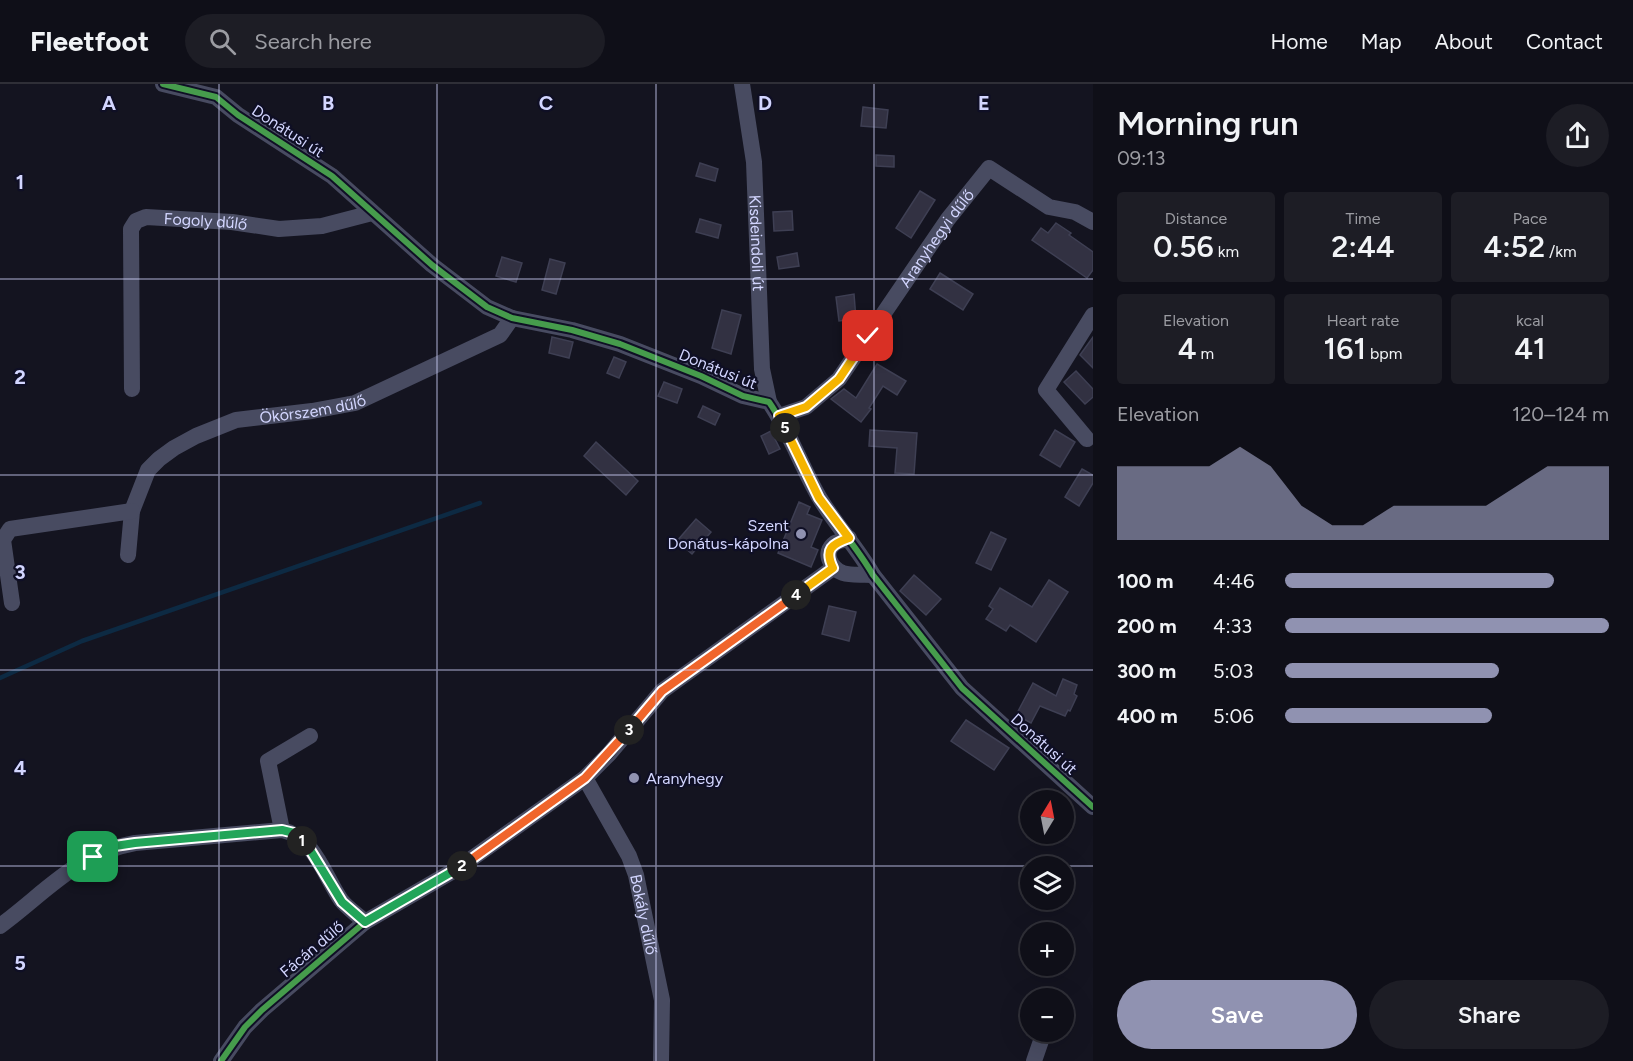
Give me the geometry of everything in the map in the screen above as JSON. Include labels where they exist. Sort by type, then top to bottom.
[{"type":"street","name":"Kisdeindoli út","points":[[742,84],[754,162],[762,369],[769,402]]},
{"type":"street","points":[[168,85],[213,91]]},
{"type":"street","name":"Donátusi út","points":[[213,91],[238,115],[332,176],[462,290],[487,307],[512,318],[572,330],[620,344],[701,376],[743,396],[769,402],[779,416],[819,498],[873,574],[962,688],[1093,807]]},
{"type":"street","name":"Aranyhegyi dűlő","points":[[779,416],[806,407],[839,379],[948,219],[989,168],[1049,207],[1075,212],[1093,222]]},
{"type":"street","name":"Fogoly dűlő","points":[[132,389],[131,229],[136,221],[146,216],[162,216],[279,229],[322,226],[372,213]]},
{"type":"street","points":[[1087,439],[1046,390],[1093,315]]},
{"type":"street","name":"Ökörszem dűlő","points":[[128,555],[132,511],[148,471],[159,459],[196,436],[236,420],[312,411],[355,403],[500,335],[512,318]]},
{"type":"street","points":[[12,603],[3,540],[10,530],[132,511]]},
{"type":"street","points":[[849,538],[835,543],[829,551],[829,560],[833,568],[846,574],[873,574]]},
{"type":"street","name":"Fácán dűlő","points":[[221,1061],[245,1027],[262,1010],[365,922],[460,867],[585,778],[609,754],[662,691],[833,568]]},
{"type":"street","points":[[282,830],[268,761],[310,736]]},
{"type":"street","name":"Bokály dűlő","points":[[585,778],[636,875],[662,1000],[662,1061]]},
{"type":"street","points":[[0,926],[72,868],[115,846],[282,830],[294,833],[309,848],[342,902],[365,922]]},
{"type":"street","points":[[1034,1061],[1041,1042]]},
{"type":"building","points":[[863,107],[888,110],[886,128],[861,126]]},
{"type":"building","points":[[876,155],[894,156],[894,167],[876,166]]},
{"type":"building","points":[[700,163],[718,169],[715,181],[696,176]]},
{"type":"building","points":[[920,191],[935,200],[911,238],[896,228]]},
{"type":"building","points":[[792,211],[793,230],[774,231],[773,212]]},
{"type":"building","points":[[700,219],[721,225],[718,238],[696,232]]},
{"type":"building","points":[[1056,223],[1093,252],[1093,270],[1087,278],[1032,240],[1041,228],[1048,233]]},
{"type":"building","points":[[797,253],[799,266],[779,269],[777,257]]},
{"type":"building","points":[[502,257],[522,263],[516,282],[496,276]]},
{"type":"building","points":[[550,259],[565,263],[556,294],[542,290]]},
{"type":"building","points":[[940,273],[973,294],[963,310],[930,289]]},
{"type":"building","points":[[854,294],[856,319],[839,321],[836,297]]},
{"type":"building","points":[[722,310],[741,315],[731,354],[712,348]]},
{"type":"building","points":[[552,337],[573,342],[569,358],[549,353]]},
{"type":"building","points":[[1093,337],[1093,368],[1080,355]]},
{"type":"building","points":[[614,357],[626,362],[619,378],[607,373]]},
{"type":"building","points":[[877,364],[906,381],[897,395],[883,386],[861,422],[831,399],[844,389],[856,398]]},
{"type":"building","points":[[1076,371],[1093,389],[1093,397],[1085,404],[1064,382]]},
{"type":"building","points":[[664,382],[682,389],[677,403],[658,396]]},
{"type":"building","points":[[703,406],[720,414],[715,425],[698,417]]},
{"type":"building","points":[[870,430],[917,433],[914,474],[895,473],[897,448],[869,446]]},
{"type":"building","points":[[1055,430],[1075,442],[1060,467],[1040,455]]},
{"type":"building","points":[[771,431],[780,449],[769,454],[761,436]]},
{"type":"building","points":[[596,442],[638,481],[626,495],[584,456]]},
{"type":"building","points":[[1082,469],[1093,475],[1093,483],[1079,506],[1065,497]]},
{"type":"building","name":"Szent Donátus-kápolna","points":[[799,502],[810,507],[807,514],[822,520],[811,547],[818,550],[811,567],[778,553]]},
{"type":"building","points":[[696,519],[711,532],[692,554],[677,541]]},
{"type":"building","points":[[991,532],[1006,539],[991,570],[976,563]]},
{"type":"building","points":[[914,575],[941,599],[926,615],[900,591]]},
{"type":"building","points":[[1049,580],[1068,592],[1036,642],[1010,625],[1006,631],[986,619],[993,609],[989,606],[1000,588],[1032,607]]},
{"type":"building","points":[[829,606],[856,612],[849,641],[822,634]]},
{"type":"building","points":[[1063,679],[1077,685],[1074,694],[1077,696],[1065,716],[1040,706],[1031,723],[1016,715],[1033,683],[1056,696]]},
{"type":"building","points":[[966,720],[1009,748],[994,770],[951,741]]},
{"type":"waterway","points":[[0,678],[82,641],[480,503]]},
{"type":"cycle path","points":[[163,84],[216,97],[238,115],[332,176],[432,265],[487,307],[512,318],[572,330],[620,344],[701,376],[743,396],[769,402],[825,507],[873,575],[962,688],[1093,807]]},
{"type":"cycle path","points":[[221,1061],[245,1027],[262,1010],[365,922],[460,867],[585,778],[609,754],[662,691],[833,568]]},
{"type":"place","name":"Szent Donátus-kápolna","points":[[801,534]]},
{"type":"place","name":"Aranyhegy","points":[[634,778]]},
{"type":"route","points":[[93,857],[115,846],[135,843],[282,830],[294,833],[309,848],[327,874],[342,902],[365,922],[460,867],[585,778],[609,754],[662,691],[833,568],[829,560],[829,551],[835,543],[849,538],[819,498],[779,416],[806,407],[839,379],[868,336]]}]
